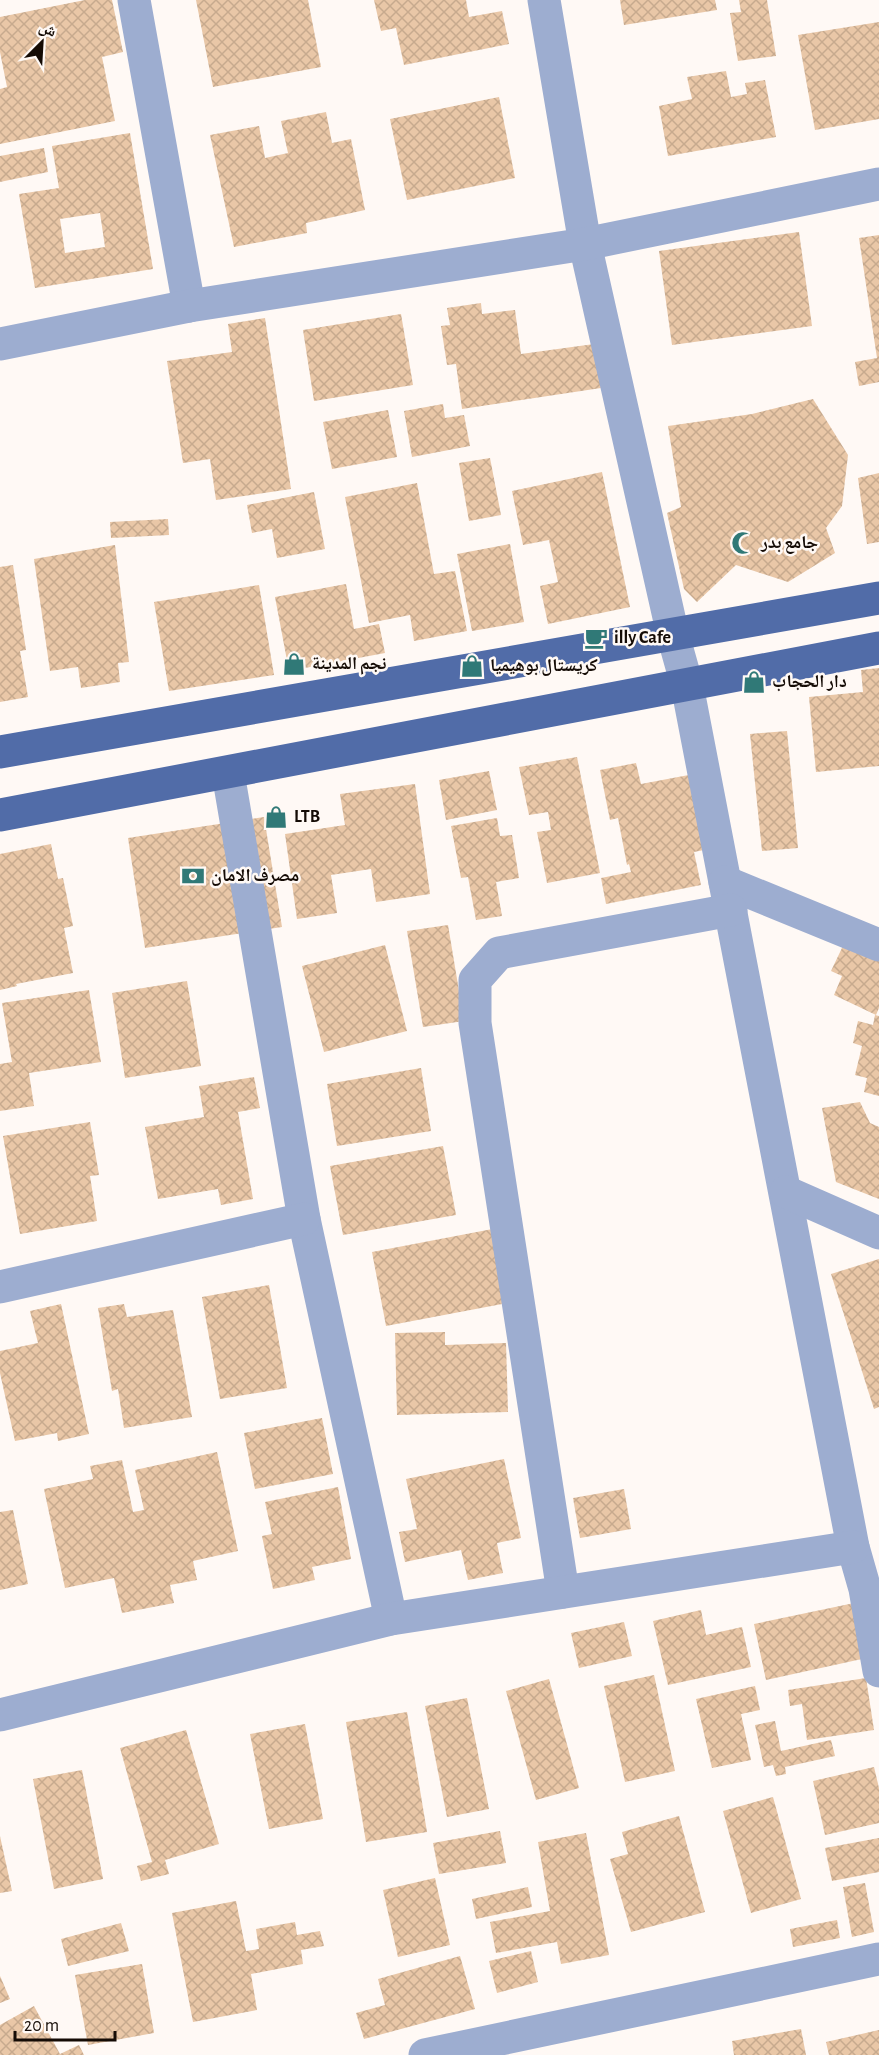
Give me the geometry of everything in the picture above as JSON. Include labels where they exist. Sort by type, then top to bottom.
[{"type":"main road","points":[[0,752],[879,598]]},
{"type":"main road","points":[[0,815],[879,648]]},
{"type":"street","points":[[134,0],[189,306]]},
{"type":"street","points":[[544,0],[585,244],[673,635],[687,685],[853,1547],[872,1588],[879,1671]]},
{"type":"street","points":[[0,344],[189,306],[585,244],[879,184]]},
{"type":"street","points":[[228,773],[304,1220],[390,1619]]},
{"type":"street","points":[[563,1592],[475,1023],[475,980],[499,953],[728,896],[879,945]]},
{"type":"street","points":[[786,1192],[879,1233]]},
{"type":"street","points":[[0,1287],[304,1220]]},
{"type":"street","points":[[0,1715],[390,1619],[853,1547]]},
{"type":"street","points":[[425,2055],[879,1959]]},
{"type":"building","points":[[85,0],[112,0],[123,52],[102,57],[115,121],[0,144],[0,89],[7,87],[0,52],[0,17]]},
{"type":"building","points":[[196,0],[308,0],[321,67],[213,87]]},
{"type":"building","points":[[374,0],[466,0],[469,17],[502,11],[509,44],[404,65],[396,28],[381,31]]},
{"type":"building","points":[[620,0],[715,0],[717,10],[624,25]]},
{"type":"building","points":[[739,0],[767,0],[776,56],[738,61],[730,13],[741,12]]},
{"type":"building","points":[[879,22],[879,119],[815,130],[798,35]]},
{"type":"building","points":[[726,71],[731,97],[747,94],[745,83],[765,80],[776,137],[668,156],[659,106],[692,99],[687,77]]},
{"type":"building","points":[[499,97],[515,178],[407,200],[390,119]]},
{"type":"building","points":[[326,112],[332,143],[351,139],[365,210],[306,223],[307,233],[234,247],[210,135],[259,126],[265,158],[288,153],[281,121]]},
{"type":"building","points":[[130,133],[153,269],[35,288],[19,194],[59,188],[52,146]],"holes":[[[100,213],[105,247],[65,253],[60,219]]]},
{"type":"building","points":[[44,148],[48,172],[0,182],[0,156]]},
{"type":"building","points":[[799,232],[812,326],[672,345],[659,251]]},
{"type":"building","points":[[879,235],[879,382],[859,386],[855,362],[877,358],[859,238]]},
{"type":"building","points":[[481,303],[482,314],[515,310],[521,354],[594,344],[601,388],[462,409],[456,364],[447,365],[441,326],[450,325],[447,308]]},
{"type":"building","points":[[401,314],[413,385],[314,401],[303,330]]},
{"type":"building","points":[[265,318],[291,489],[216,500],[210,459],[183,463],[167,361],[232,352],[228,324]]},
{"type":"building","points":[[813,399],[848,455],[842,506],[826,528],[835,553],[788,582],[736,565],[697,602],[684,589],[667,513],[681,507],[668,426],[752,414]]},
{"type":"building","points":[[443,404],[445,418],[464,415],[470,446],[412,457],[404,411]]},
{"type":"building","points":[[388,410],[397,457],[332,469],[323,422]]},
{"type":"building","points":[[490,458],[501,515],[469,521],[459,463]]},
{"type":"building","points":[[602,472],[630,607],[548,624],[540,586],[558,582],[549,540],[523,545],[512,491]]},
{"type":"building","points":[[879,473],[879,542],[867,544],[858,478]]},
{"type":"building","points":[[417,483],[434,574],[455,571],[467,631],[414,641],[410,615],[369,623],[345,497]]},
{"type":"building","points":[[314,492],[325,549],[277,558],[272,529],[252,533],[247,505]]},
{"type":"building","points":[[168,519],[169,535],[111,538],[110,522]]},
{"type":"building","points":[[510,544],[524,622],[472,631],[457,554]]},
{"type":"building","points":[[115,545],[129,662],[118,663],[120,682],[81,688],[78,667],[50,671],[34,559]]},
{"type":"building","points":[[13,565],[26,650],[20,651],[28,697],[0,702],[0,567]]},
{"type":"building","points":[[346,584],[354,629],[379,624],[385,653],[289,671],[275,597]]},
{"type":"building","points":[[259,585],[274,675],[169,691],[154,602]]},
{"type":"building","points":[[879,668],[879,766],[816,772],[809,697],[863,692],[861,670]]},
{"type":"building","points":[[787,731],[798,848],[762,851],[750,734]]},
{"type":"building","points":[[577,757],[600,873],[547,883],[537,832],[551,830],[548,812],[529,815],[519,767]]},
{"type":"building","points":[[636,763],[641,784],[694,774],[709,849],[694,852],[701,885],[606,904],[601,878],[631,872],[629,864],[627,865],[618,818],[610,820],[600,770]]},
{"type":"building","points":[[489,771],[497,810],[446,820],[439,780]]},
{"type":"building","points":[[415,784],[430,894],[376,902],[371,869],[331,875],[337,913],[297,919],[285,834],[345,825],[340,794]]},
{"type":"building","points":[[264,817],[282,927],[145,948],[128,838]]},
{"type":"building","points":[[497,818],[500,836],[512,835],[519,878],[496,882],[502,916],[476,920],[468,877],[461,878],[451,826]]},
{"type":"building","points":[[51,844],[58,879],[63,878],[73,926],[64,928],[73,973],[16,984],[17,986],[0,990],[0,854]]},
{"type":"building","points":[[448,925],[464,1021],[423,1027],[407,931]]},
{"type":"building","points":[[851,929],[879,943],[879,1008],[876,1015],[834,995],[842,976],[831,971]]},
{"type":"building","points":[[385,945],[407,1031],[324,1052],[302,966]]},
{"type":"building","points":[[187,981],[201,1066],[125,1078],[112,993]]},
{"type":"building","points":[[89,990],[101,1062],[29,1073],[34,1106],[0,1111],[0,1064],[12,1062],[2,1003]]},
{"type":"building","points":[[875,1015],[879,1016],[879,1096],[864,1092],[867,1078],[855,1075],[862,1046],[853,1043],[858,1021],[873,1025]]},
{"type":"building","points":[[421,1068],[431,1131],[337,1146],[327,1084]]},
{"type":"building","points":[[254,1077],[260,1108],[238,1112],[253,1199],[221,1205],[218,1189],[158,1199],[145,1127],[204,1117],[199,1086]]},
{"type":"building","points":[[860,1102],[870,1123],[879,1127],[879,1199],[836,1182],[822,1108]]},
{"type":"building","points":[[90,1122],[99,1175],[90,1176],[97,1221],[20,1234],[3,1136]]},
{"type":"building","points":[[443,1146],[456,1215],[343,1235],[330,1166]]},
{"type":"building","points":[[503,1227],[518,1301],[386,1326],[372,1252]]},
{"type":"building","points":[[879,1259],[879,1407],[874,1409],[831,1274]]},
{"type":"building","points":[[269,1285],[287,1388],[220,1399],[202,1297]]},
{"type":"building","points":[[61,1304],[89,1434],[58,1441],[57,1433],[15,1441],[0,1373],[0,1351],[38,1343],[30,1311]]},
{"type":"building","points":[[124,1304],[127,1317],[173,1310],[192,1417],[124,1428],[118,1389],[112,1391],[98,1308]]},
{"type":"building","points":[[445,1332],[445,1345],[506,1343],[508,1412],[397,1415],[395,1333]]},
{"type":"building","points":[[322,1418],[333,1474],[255,1489],[244,1433]]},
{"type":"building","points":[[217,1452],[238,1551],[193,1561],[197,1580],[170,1585],[174,1603],[122,1613],[114,1578],[65,1588],[44,1489],[93,1479],[90,1466],[122,1460],[133,1512],[144,1510],[135,1470]]},
{"type":"building","points":[[504,1459],[521,1538],[497,1543],[503,1573],[468,1580],[461,1550],[405,1562],[399,1532],[417,1529],[406,1479]]},
{"type":"building","points":[[338,1487],[351,1559],[312,1567],[315,1580],[273,1589],[262,1536],[272,1534],[265,1502]]},
{"type":"building","points":[[624,1489],[631,1529],[580,1538],[573,1498]]},
{"type":"building","points":[[13,1510],[28,1584],[0,1590],[0,1512]]},
{"type":"building","points":[[859,1602],[871,1657],[766,1680],[754,1624]]},
{"type":"building","points":[[701,1610],[706,1635],[742,1627],[751,1667],[668,1685],[653,1621]]},
{"type":"building","points":[[624,1622],[632,1656],[579,1668],[571,1633]]},
{"type":"building","points":[[654,1675],[675,1771],[625,1782],[604,1686]]},
{"type":"building","points":[[866,1678],[874,1730],[807,1740],[802,1704],[790,1706],[788,1690]]},
{"type":"building","points":[[549,1679],[579,1788],[536,1800],[506,1691]]},
{"type":"building","points":[[755,1686],[760,1710],[741,1714],[751,1760],[712,1768],[696,1699]]},
{"type":"building","points":[[467,1698],[489,1809],[447,1817],[425,1706]]},
{"type":"building","points":[[407,1712],[427,1832],[366,1842],[346,1722]]},
{"type":"building","points":[[775,1721],[781,1751],[831,1740],[835,1756],[785,1767],[786,1774],[776,1776],[773,1765],[764,1767],[755,1725]]},
{"type":"building","points":[[305,1724],[323,1819],[269,1829],[250,1734]]},
{"type":"building","points":[[186,1730],[219,1844],[165,1860],[169,1874],[141,1881],[137,1866],[152,1862],[120,1748]]},
{"type":"building","points":[[874,1767],[879,1788],[879,1823],[825,1835],[813,1781]]},
{"type":"building","points":[[82,1770],[103,1879],[54,1889],[33,1779]]},
{"type":"building","points":[[773,1797],[801,1899],[751,1913],[723,1811]]},
{"type":"building","points":[[679,1816],[705,1912],[631,1932],[610,1859],[628,1854],[622,1832]]},
{"type":"building","points":[[500,1831],[506,1863],[439,1874],[433,1843]]},
{"type":"building","points":[[586,1833],[609,1955],[561,1964],[557,1942],[496,1953],[490,1922],[550,1911],[538,1842]]},
{"type":"building","points":[[0,1836],[12,1891],[0,1893]]},
{"type":"building","points":[[879,1838],[879,1872],[832,1881],[825,1848]]},
{"type":"building","points":[[435,1878],[450,1945],[398,1957],[383,1890]]},
{"type":"building","points":[[865,1883],[874,1932],[852,1937],[843,1887]]},
{"type":"building","points":[[528,1887],[532,1907],[476,1919],[472,1899]]},
{"type":"building","points":[[236,1901],[246,1951],[259,1949],[256,1929],[295,1922],[297,1935],[320,1931],[324,1946],[301,1950],[303,1964],[251,1974],[257,2010],[193,2022],[172,1913]]},
{"type":"building","points":[[837,1920],[840,1938],[793,1947],[790,1929]]},
{"type":"building","points":[[121,1923],[129,1951],[68,1966],[61,1939]]},
{"type":"building","points":[[531,1951],[538,1982],[497,1993],[489,1961]]},
{"type":"building","points":[[460,1956],[475,2009],[364,2039],[356,2013],[385,2005],[378,1979]]},
{"type":"building","points":[[142,1964],[154,2033],[88,2045],[75,1975]]},
{"type":"building","points":[[0,1976],[10,1999],[0,2003]]},
{"type":"building","points":[[34,2006],[60,2054],[79,2045],[84,2055],[0,2055],[0,2025]]},
{"type":"building","points":[[801,2029],[806,2055],[734,2055],[732,2041]]},
{"type":"building","points":[[879,2030],[879,2055],[829,2055],[826,2042]]},
{"type":"place","name":"جامع بدر","points":[[743,543]]},
{"type":"place","name":"illy Cafe","points":[[596,638]]},
{"type":"place","name":"نجم المدينة","points":[[294,664]]},
{"type":"place","name":"كريستال بوهيميا","points":[[472,666]]},
{"type":"place","name":"دار الحجاب","points":[[754,682]]},
{"type":"place","name":"LTB","points":[[276,817]]},
{"type":"place","name":"مصرف الامان","points":[[193,876]]}]
